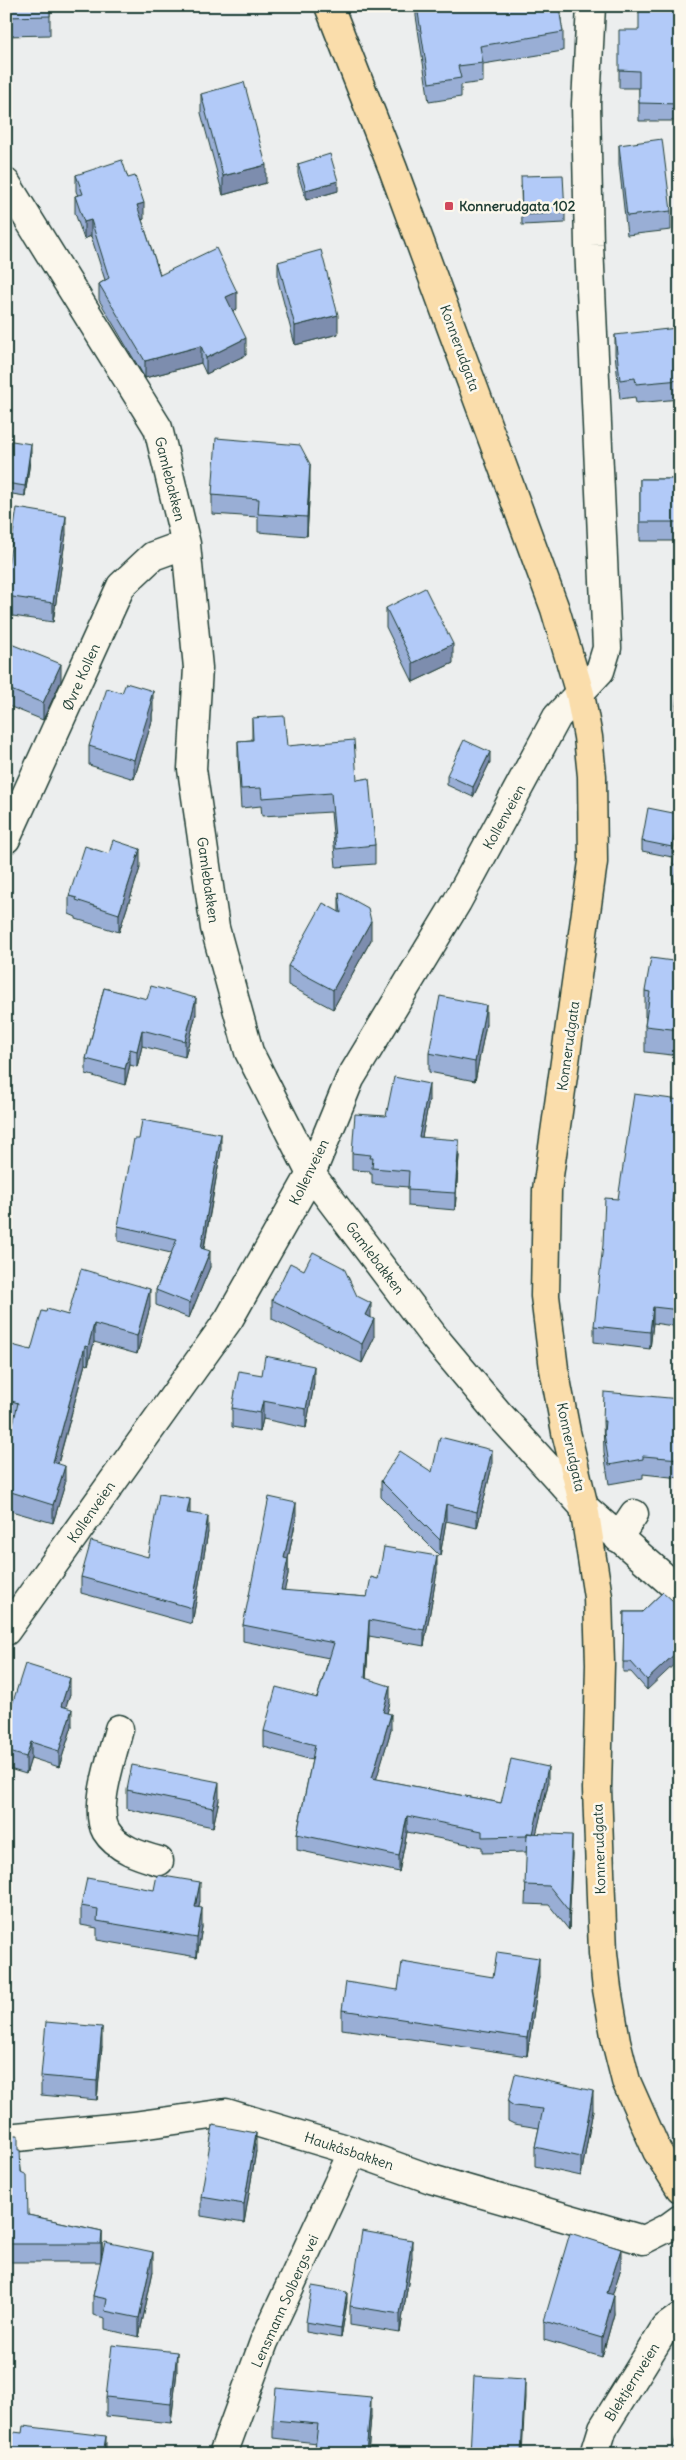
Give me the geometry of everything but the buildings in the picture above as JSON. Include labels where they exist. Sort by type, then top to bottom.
[{"type":"main road","name":"Konnerudgata","points":[[329,6],[387,151],[552,600],[580,694],[592,776],[594,862],[547,1190],[545,1296],[556,1378],[584,1507],[598,1598],[600,1664],[597,1790],[603,1954],[607,1989],[616,2041],[626,2082],[657,2151],[680,2188]]},
{"type":"street","points":[[580,694],[600,671],[607,648],[589,245],[586,104],[591,6]]},
{"type":"street","name":"Gamlebakken","points":[[6,183],[158,428],[186,544],[198,668],[192,768],[215,928],[248,1052],[311,1174],[435,1338],[498,1413],[584,1507],[680,1590]]},
{"type":"street","name":"Øvre Kollen","points":[[6,839],[121,586],[154,556],[186,544]]},
{"type":"street","name":"Kollenveien","points":[[6,1631],[229,1319],[311,1174],[350,1079],[457,902],[558,717],[580,694]]},
{"type":"street","points":[[618,1538],[634,1514]]},
{"type":"street","points":[[119,1729],[103,1798],[102,1816],[106,1831],[120,1844],[139,1856],[159,1861]]},
{"type":"street","name":"Haukåsbakken","points":[[6,2138],[133,2126],[226,2113],[353,2151],[431,2179],[643,2240],[670,2227],[680,2218]]},
{"type":"street","name":"Lensmann Solbergs vei","points":[[223,2454],[264,2342],[353,2151]]},
{"type":"street","name":"Blektjernveien","points":[[595,2454],[608,2419],[665,2328],[680,2317]]},
{"type":"place","name":"Konnerudgata 102","points":[[449,206]]}]
